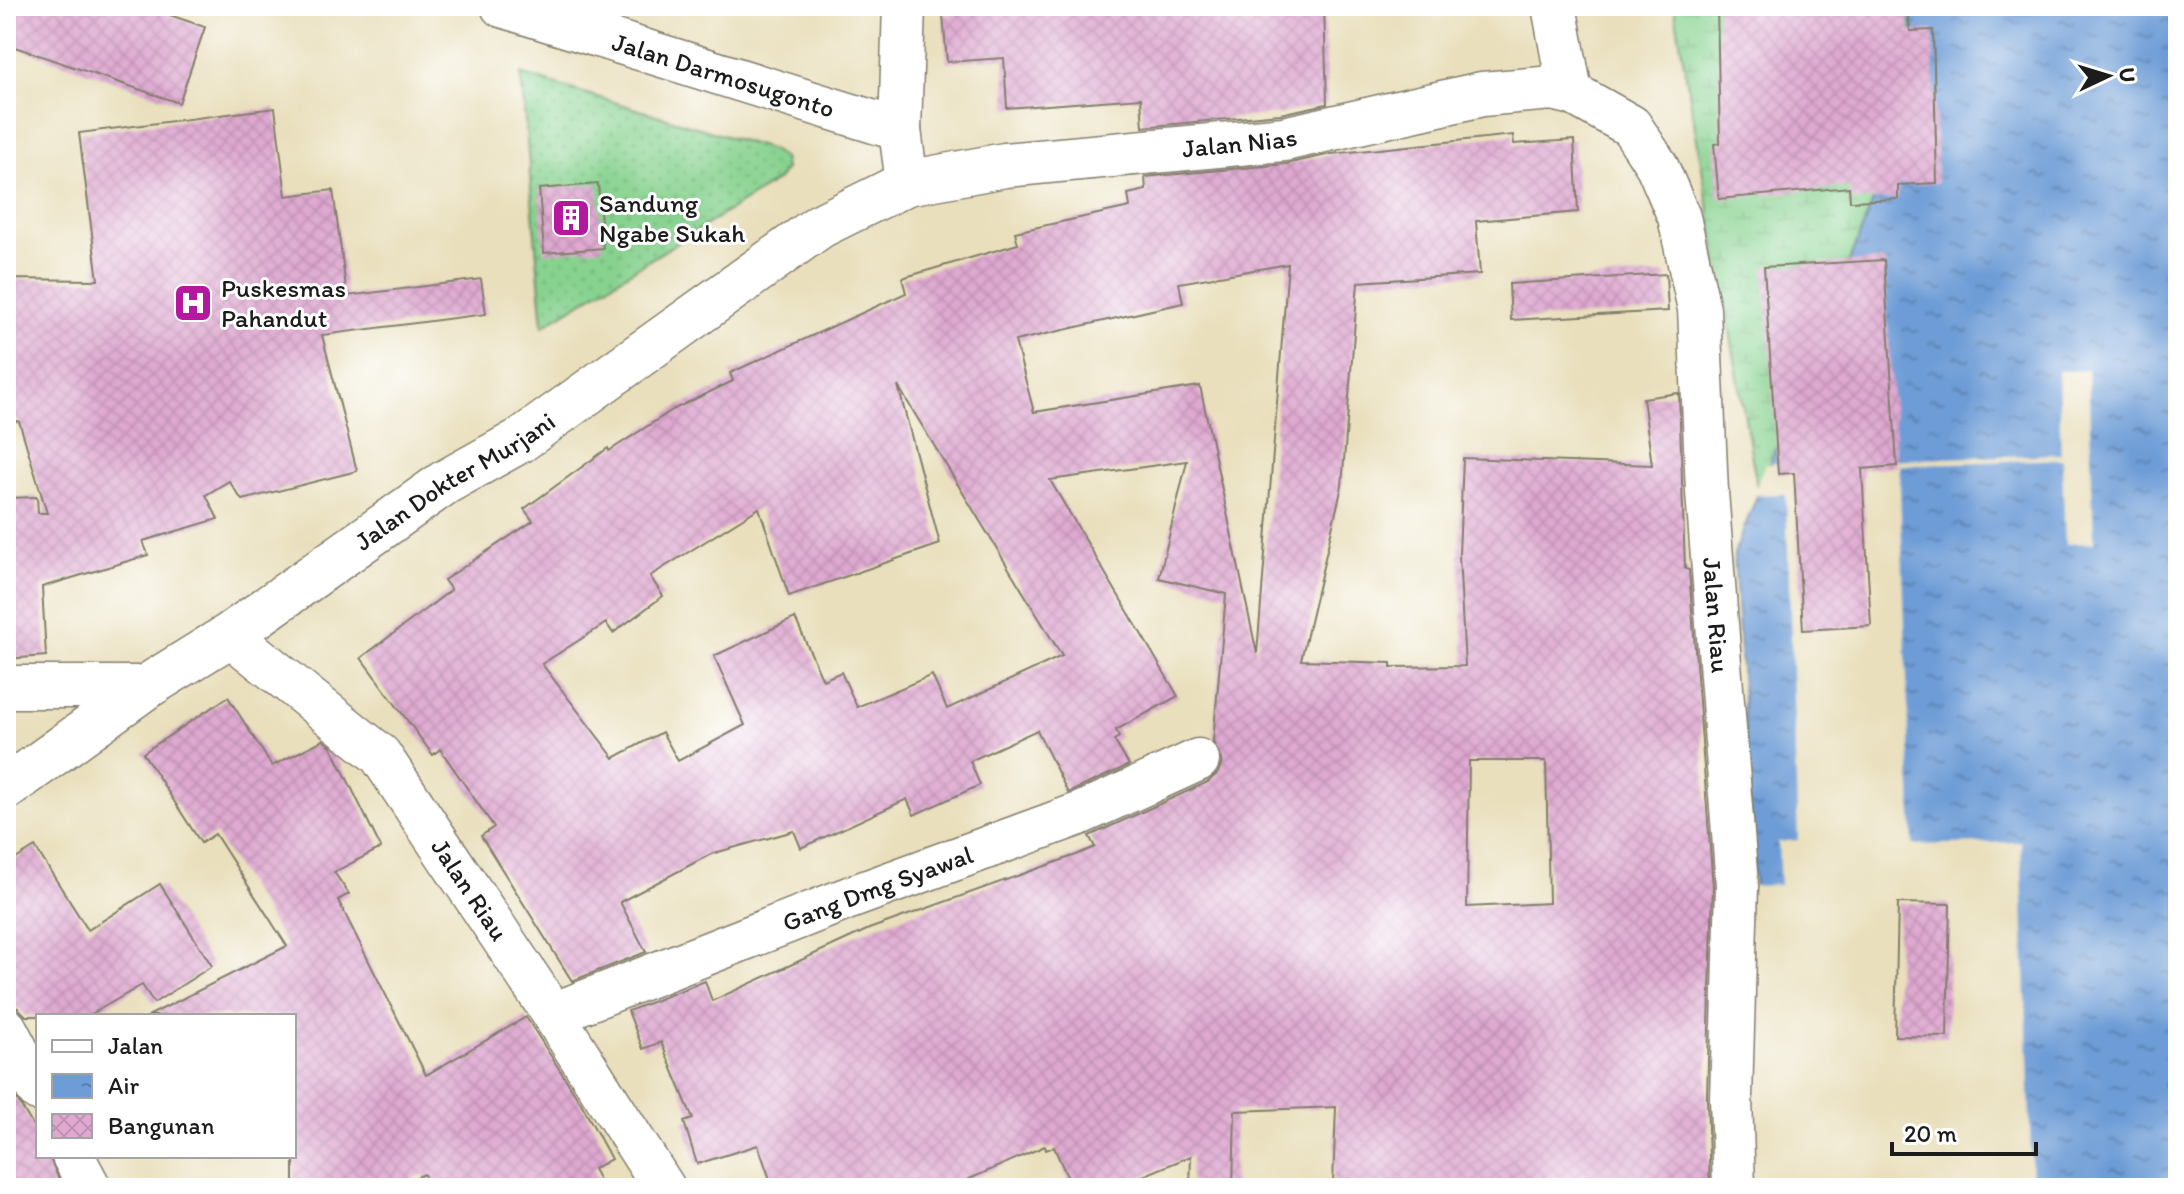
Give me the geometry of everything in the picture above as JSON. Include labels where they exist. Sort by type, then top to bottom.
[{"type":"street","name":"Jalan Darmosugonto","points":[[502,6],[900,130]]},
{"type":"street","points":[[904,6],[900,130],[907,183]]},
{"type":"street","points":[[1554,6],[1570,92]]},
{"type":"street","name":"Jalan Nias","points":[[907,183],[1005,165],[1284,139],[1482,94],[1553,88],[1570,92]]},
{"type":"street","name":"Jalan Riau","points":[[1570,92],[1631,126],[1657,166],[1679,217],[1699,309],[1707,492],[1737,886],[1731,1098],[1734,1188]]},
{"type":"street","name":"Jalan Dokter Murjani","points":[[6,788],[146,687],[230,635],[444,483],[521,440],[820,226],[907,183]]},
{"type":"street","name":"Jalan Riau","points":[[230,635],[380,755],[553,1014],[664,1188]]},
{"type":"street","points":[[6,687],[146,687]]},
{"type":"street","name":"Gang Dmg Syawal","points":[[553,1014],[872,889],[1079,814],[1198,760]]},
{"type":"street","points":[[6,1029],[36,1086]]},
{"type":"street","points":[[74,1158],[90,1188]]},
{"type":"green space","points":[[1674,6],[1911,6],[1916,93],[1758,493]]},
{"type":"green space","points":[[521,74],[772,150],[783,158],[785,169],[778,180],[543,326]]},
{"type":"water","points":[[1911,6],[2178,6],[2178,1188],[1773,1188],[1734,554],[1916,93]]},
{"type":"pier","points":[[2088,370],[2094,543],[2065,544],[2062,459],[1899,465],[1913,845],[2021,842],[2032,1188],[1769,1188],[1750,886],[1780,885],[1778,842],[1798,840],[1786,494],[1753,495],[1765,464],[2061,454],[2058,371]]},
{"type":"building","points":[[6,6],[144,6],[205,27],[179,103],[6,44]]},
{"type":"building","points":[[1025,6],[1324,6],[1327,104],[1280,114],[1143,127],[1141,98],[1007,108],[1004,58],[947,62],[943,15],[1025,10]]},
{"type":"building","points":[[1717,6],[1908,6],[1910,31],[1933,30],[1937,183],[1898,185],[1898,199],[1850,201],[1849,187],[1719,199],[1714,144],[1720,143]]},
{"type":"building","points":[[275,108],[286,196],[333,190],[347,296],[481,279],[486,314],[322,335],[357,471],[242,500],[229,481],[206,495],[218,519],[143,541],[148,555],[42,587],[46,656],[6,659],[6,498],[37,497],[38,513],[47,513],[19,421],[6,422],[6,279],[98,280],[79,133]]},
{"type":"building","points":[[1513,135],[1514,144],[1574,140],[1578,212],[1476,221],[1480,274],[1358,282],[1342,486],[1301,660],[1391,663],[1391,667],[1465,666],[1459,555],[1463,458],[1652,465],[1643,398],[1679,393],[1685,569],[1689,570],[1713,887],[1707,1097],[1710,1188],[1475,1188],[1333,1183],[1336,1107],[1235,1111],[1233,1188],[1190,1188],[1191,1156],[1114,1188],[1072,1188],[1054,1147],[1046,1150],[1045,1146],[949,1188],[773,1188],[758,1145],[697,1164],[684,1122],[693,1119],[661,1042],[643,1049],[628,1011],[705,981],[712,1001],[869,929],[1076,855],[1095,847],[1089,836],[1208,782],[1218,773],[1222,762],[1213,742],[1226,594],[1159,578],[1187,461],[1050,480],[1178,696],[1116,730],[1119,737],[1114,740],[1129,765],[1068,793],[1037,730],[970,761],[980,785],[914,815],[907,799],[801,848],[794,831],[711,854],[620,902],[646,952],[572,981],[481,836],[494,827],[440,749],[433,755],[361,658],[451,590],[444,580],[533,521],[524,509],[608,448],[609,451],[674,409],[733,381],[730,373],[906,293],[902,278],[1018,244],[1015,232],[1130,207],[1128,194],[1146,190],[1145,177],[1286,164],[1331,154]],"holes":[[[1288,264],[1257,654],[1200,386],[1034,412],[1015,341],[1183,303],[1179,283]],[[898,386],[1062,656],[947,709],[932,675],[857,707],[841,672],[823,680],[795,618],[714,656],[745,725],[678,761],[662,732],[614,758],[542,664],[606,623],[613,633],[663,596],[650,576],[759,508],[789,596],[940,544]],[[1469,761],[1546,761],[1549,903],[1467,907]]]},
{"type":"building","name":"Sandung Ngabe Sukah","points":[[598,184],[603,248],[544,253],[539,189]]},
{"type":"building","points":[[1884,260],[1897,466],[1862,469],[1871,626],[1803,630],[1794,473],[1778,474],[1764,267]]},
{"type":"building","points":[[1666,274],[1668,311],[1511,320],[1509,284]]},
{"type":"building","points":[[228,697],[272,766],[323,740],[331,746],[381,848],[334,872],[349,894],[338,900],[426,1075],[526,1017],[581,1103],[611,1159],[593,1169],[603,1188],[429,1188],[424,1174],[392,1188],[294,1188],[296,1014],[152,1014],[287,946],[215,834],[201,843],[143,753]]},
{"type":"building","points":[[35,847],[88,930],[160,884],[212,966],[154,1003],[142,985],[91,1014],[26,1016],[18,1008],[6,1005],[6,865]]},
{"type":"building","points":[[1898,903],[1950,904],[1947,1037],[1895,1036]]},
{"type":"building","points":[[6,1081],[36,1131],[36,1158],[50,1158],[63,1188],[6,1188]]},
{"type":"place","name":"Sandung Ngabe Sukah","points":[[571,218]]},
{"type":"place","name":"Puskesmas Pahandut","points":[[193,303]]}]
